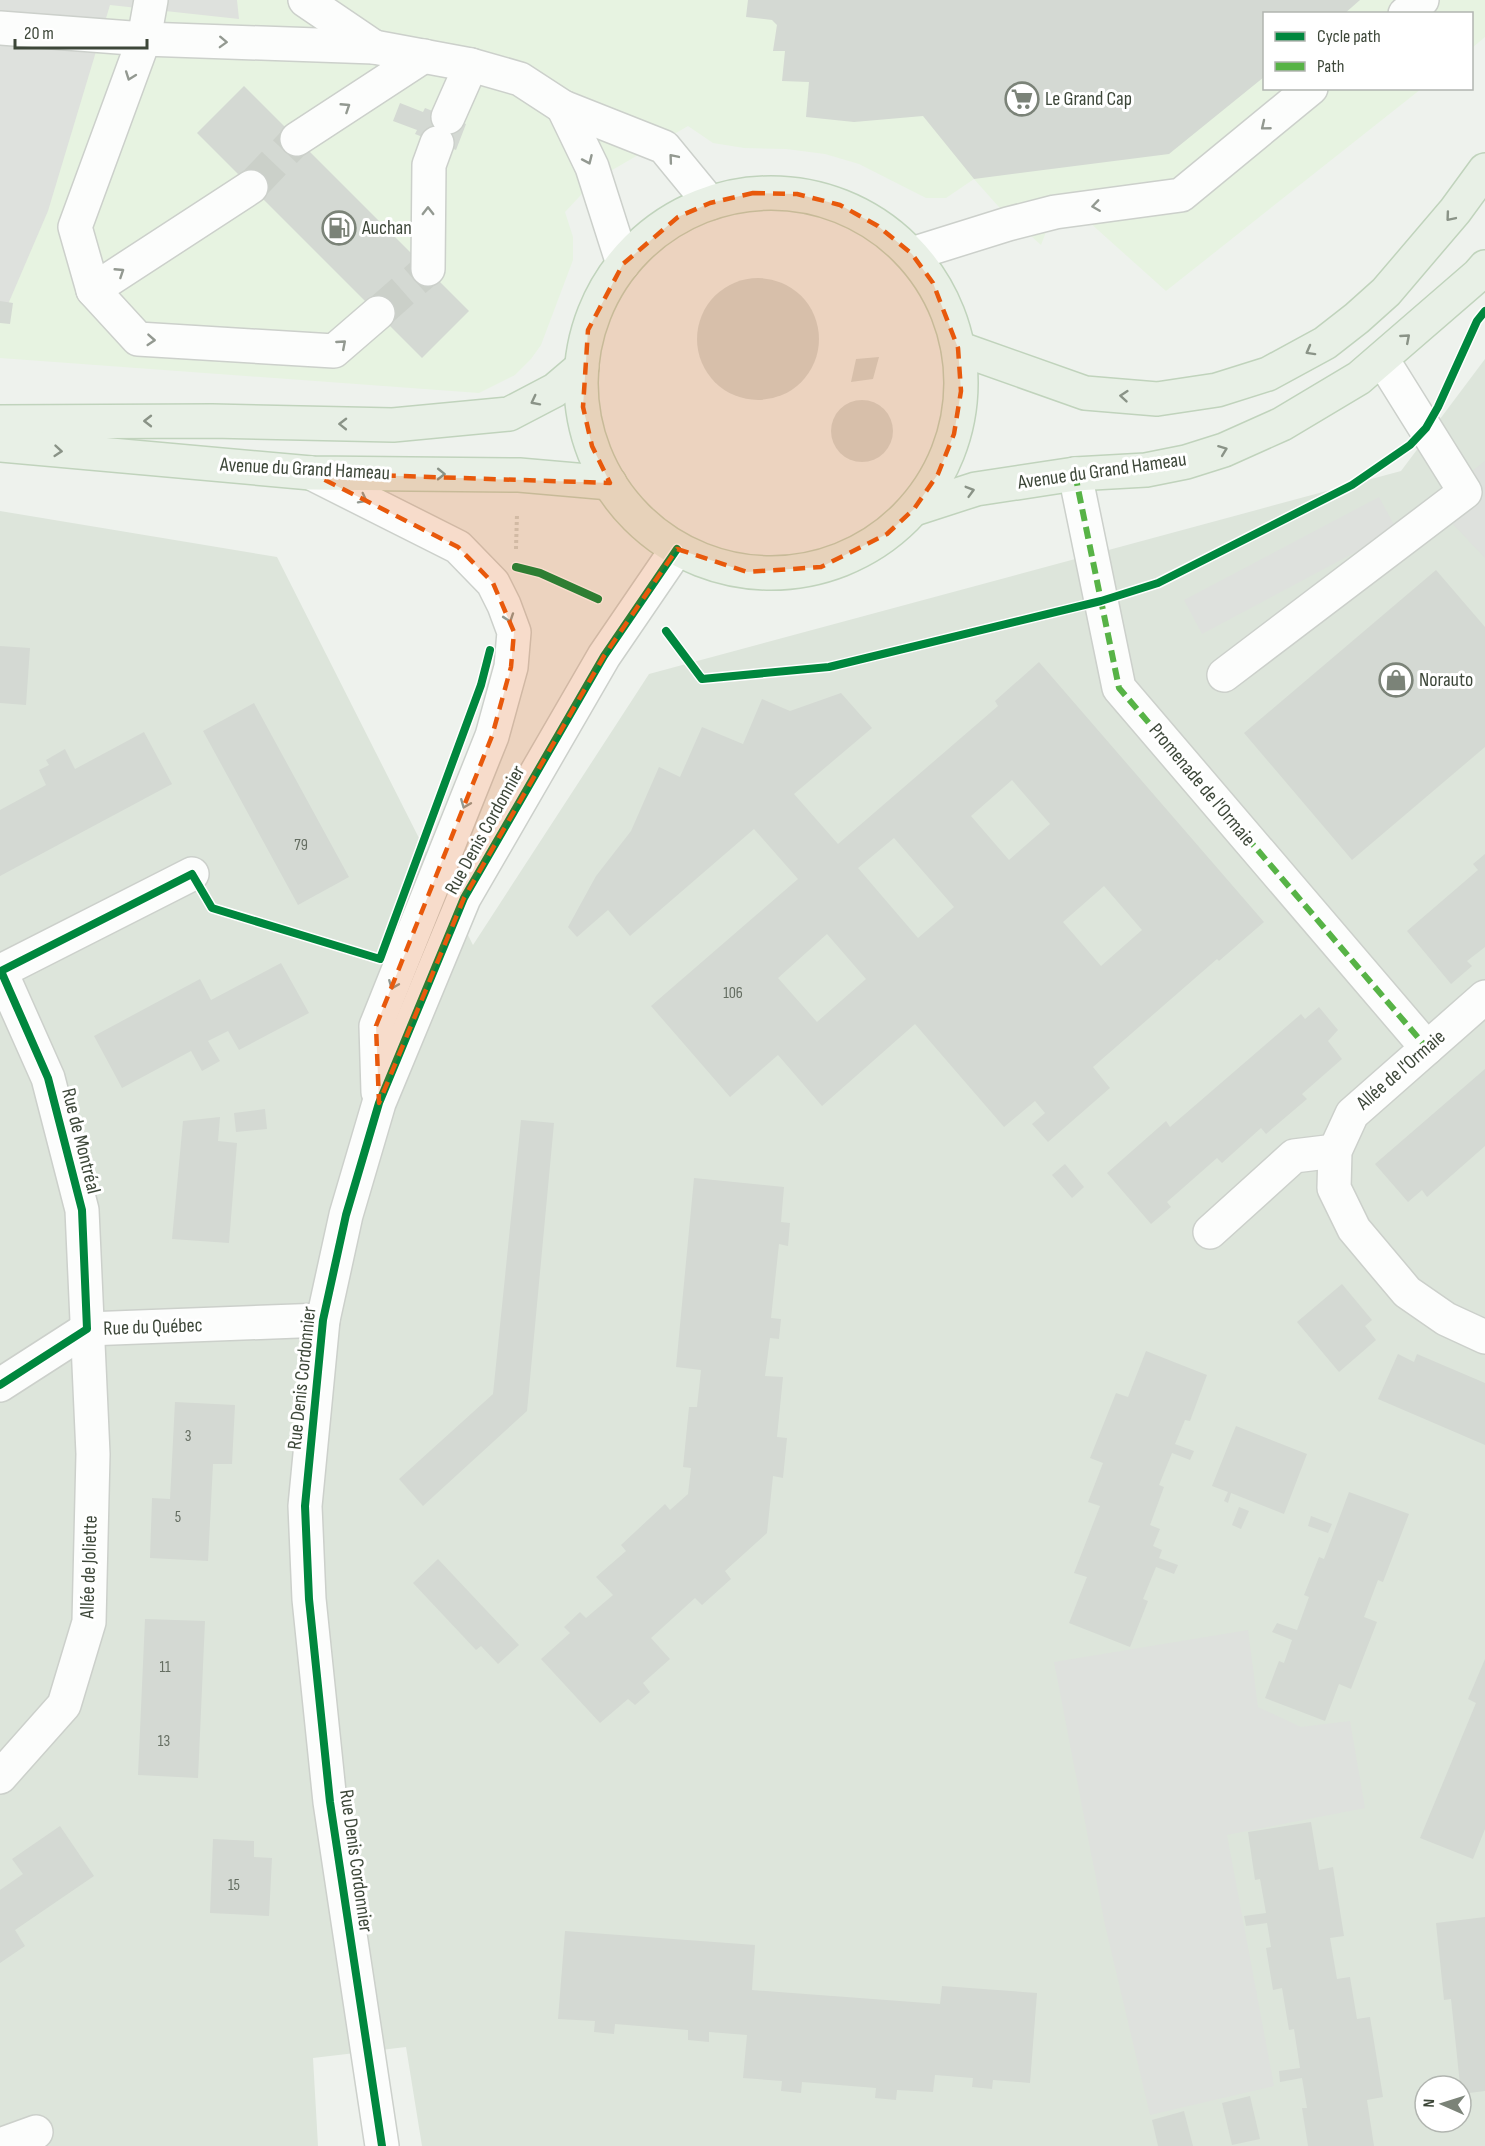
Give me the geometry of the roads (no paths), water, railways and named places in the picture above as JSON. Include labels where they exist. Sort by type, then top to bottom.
[{"type":"main road","points":[[958,348],[1085,393],[1157,399],[1217,390],[1268,374],[1324,343],[1386,292],[1455,211],[1485,170]]},
{"type":"main road","name":"Avenue du Grand Hameau","points":[[753,194],[797,194],[840,205],[878,226],[912,254],[933,282],[948,314],[958,348],[961,391],[954,434],[938,474],[914,509],[887,534],[855,554],[821,567],[784,573],[747,572],[711,564],[677,549],[639,520],[610,483],[592,446],[583,407],[582,367],[588,330],[603,295],[623,264],[648,238],[678,217],[710,203],[753,194]]},
{"type":"main road","name":"Avenue du Grand Hameau","points":[[914,509],[976,489],[1075,474],[1146,470],[1186,462],[1224,450],[1282,424],[1359,378],[1485,267]]},
{"type":"main road","points":[[0,422],[212,421],[393,425],[428,422],[509,414],[555,390],[582,367]]},
{"type":"main road","name":"Avenue du Grand Hameau","points":[[0,446],[311,472],[519,475],[610,483]]},
{"type":"street","points":[[151,0],[144,39],[75,227],[93,290],[138,339],[334,351],[378,314]]},
{"type":"street","points":[[305,0],[374,47]]},
{"type":"street","points":[[1407,12],[1422,0]]},
{"type":"street","points":[[0,28],[144,39],[374,47],[471,65],[520,79],[563,107],[664,147],[710,203]]},
{"type":"street","points":[[297,139],[424,56]]},
{"type":"street","points":[[428,269],[429,165],[471,65]]},
{"type":"street","points":[[912,254],[1055,212],[1181,195],[1309,90]]},
{"type":"street","points":[[563,107],[592,167],[623,264]]},
{"type":"street","points":[[93,290],[251,187]]},
{"type":"street","points":[[1224,675],[1465,492],[1382,359]]},
{"type":"street","points":[[311,472],[458,547],[493,583],[514,632],[511,667],[492,736],[376,1026],[379,1103]]},
{"type":"street","name":"Promenade de l'Ormaie","points":[[1075,474],[1119,688],[1427,1048]]},
{"type":"street","name":"Rue Denis Cordonnier","points":[[382,2146],[330,1802],[309,1599],[305,1506],[323,1320],[346,1215],[379,1103],[464,898],[604,656],[677,549]]},
{"type":"street","name":"Rue de Montréal","points":[[87,1329],[82,1210],[48,1078],[1,971],[192,874]]},
{"type":"street","name":"Allée de l'Ormaie","points":[[1485,998],[1352,1114],[1335,1151],[1334,1188],[1354,1229],[1407,1292],[1446,1319],[1485,1337]]},
{"type":"street","points":[[1210,1232],[1294,1156],[1335,1151]]},
{"type":"street","name":"Rue du Québec","points":[[0,1385],[87,1329],[323,1320]]},
{"type":"street","name":"Allée de Joliette","points":[[0,1777],[64,1705],[88,1622],[93,1454],[87,1329]]},
{"type":"street","points":[[0,2145],[36,2132]]},
{"type":"tunnel","points":[[251,187],[297,139]]},
{"type":"tunnel","points":[[378,313],[428,269]]},
{"type":"place","name":"Le Grand Cap","points":[[1022,99]]},
{"type":"place","name":"Auchan","points":[[339,228]]},
{"type":"place","name":"Norauto","points":[[1396,680]]}]
